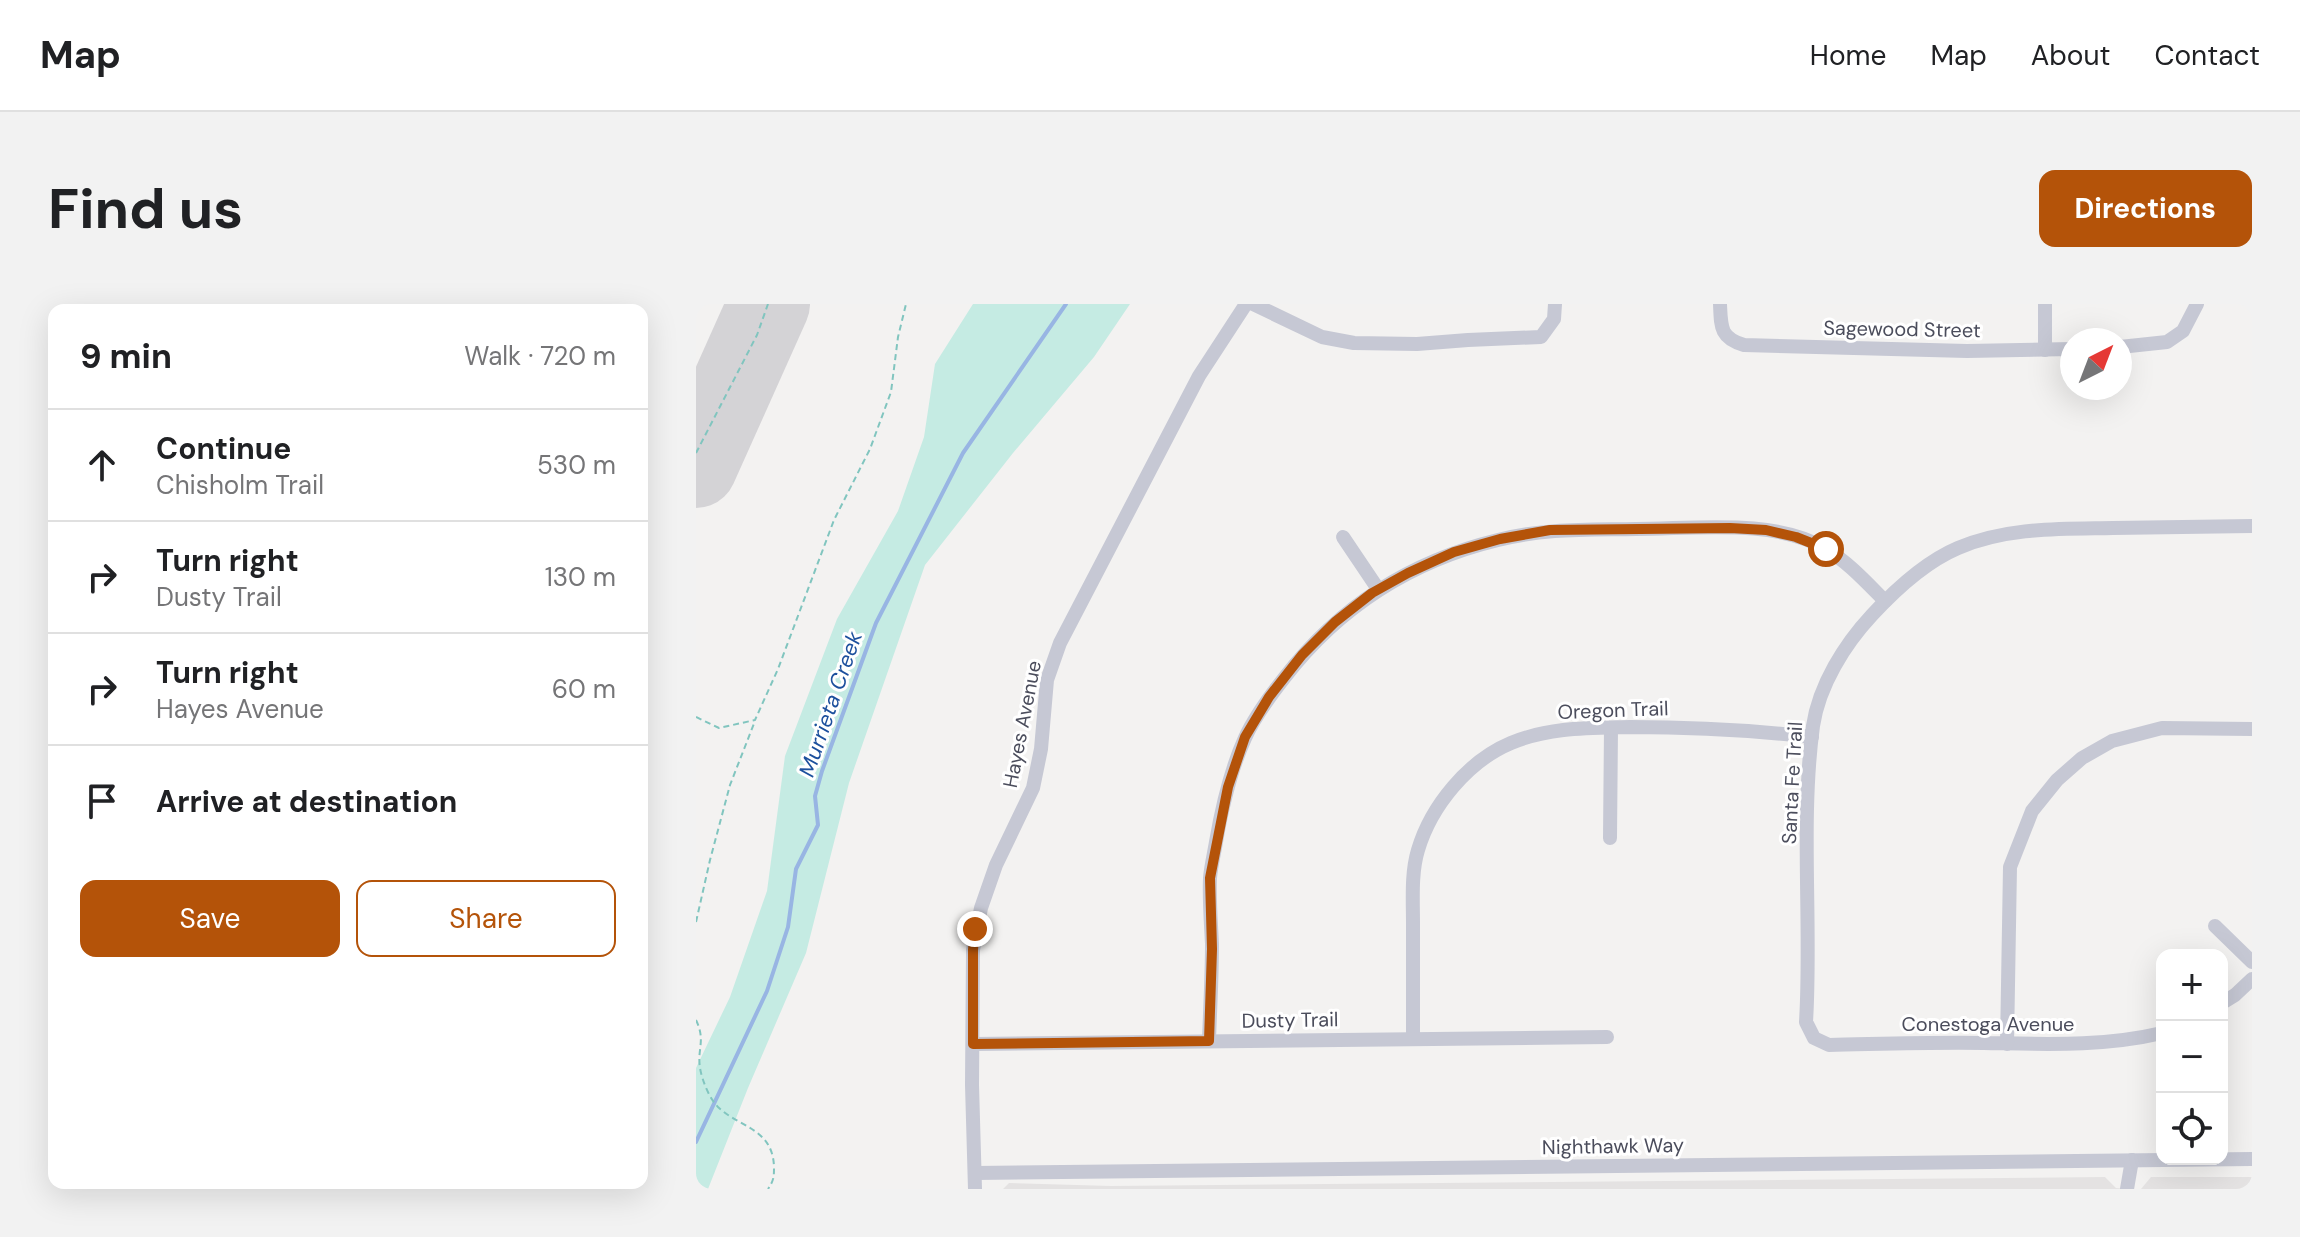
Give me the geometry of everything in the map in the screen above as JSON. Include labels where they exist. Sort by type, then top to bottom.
[{"type":"street","name":"Hayes Avenue","points":[[975,1189],[972,1065],[975,929],[996,865],[1033,788],[1041,749],[1047,680],[1060,643],[1199,376],[1246,304]]},
{"type":"street","points":[[1253,304],[1322,337],[1354,343],[1417,344],[1541,337],[1554,319],[1555,304]]},
{"type":"street","name":"Sagewood Street","points":[[1720,304],[1722,331],[1732,341],[1744,345],[1967,351],[2060,349]]},
{"type":"street","points":[[2045,304],[2045,350]]},
{"type":"street","points":[[2132,346],[2167,342],[2183,331],[2197,304]]},
{"type":"street","name":"Santa Fe Trail","points":[[1814,1038],[1806,1022],[1809,771],[1813,722],[1841,653],[1862,626],[1885,601],[1922,570],[1956,549],[1994,537],[2036,529],[2252,526]]},
{"type":"street","points":[[1209,1041],[1212,949],[1210,878],[1228,787],[1245,737],[1269,697],[1302,655],[1335,622],[1378,589],[1454,552],[1550,530],[1730,528],[1766,530],[1826,549],[1885,601]]},
{"type":"street","points":[[1343,537],[1378,589]]},
{"type":"street","name":"Oregon Trail","points":[[1413,1038],[1413,889],[1417,852],[1432,816],[1452,788],[1481,761],[1509,744],[1544,733],[1577,728],[1737,729],[1812,737]]},
{"type":"street","points":[[1610,838],[1611,728]]},
{"type":"street","points":[[2007,1044],[2010,867],[2032,811],[2057,780],[2082,758],[2112,741],[2162,728],[2252,729]]},
{"type":"street","points":[[2215,926],[2252,962]]},
{"type":"street","points":[[2228,999],[2252,979]]},
{"type":"street","name":"Conestoga Avenue","points":[[1814,1038],[1829,1045],[2062,1045],[2119,1042],[2156,1034]]},
{"type":"street","name":"Dusty Trail","points":[[973,1044],[1607,1037]]},
{"type":"street","name":"Nighthawk Way","points":[[975,1173],[2252,1159]]},
{"type":"street","points":[[2127,1189],[2132,1160]]},
{"type":"path","points":[[696,453],[757,335],[768,304]]},
{"type":"path","points":[[696,922],[730,785],[834,520],[870,449],[891,392],[906,304]]},
{"type":"path","points":[[696,717],[719,728],[755,720]]},
{"type":"path","points":[[696,1020],[702,1032],[700,1067],[709,1094],[718,1107],[764,1137],[773,1158],[775,1179],[768,1189]]},
{"type":"shaded area","points":[[2105,1177],[2116,1188],[2129,1189],[1003,1189],[1009,1183],[1111,1186]]},
{"type":"shaded area","points":[[2151,1177],[2252,1177],[2252,1189],[2141,1189]]},
{"type":"green space","points":[[973,304],[1130,304],[1094,357],[925,565],[849,783],[806,953],[708,1189],[696,1189],[696,1068],[730,997],[767,891],[785,756],[837,619],[898,511],[924,437],[935,364]]},
{"type":"waterway","name":"Murrieta Creek","points":[[696,1142],[767,991],[788,927],[796,869],[818,825],[815,796],[822,771],[876,623],[963,453],[1066,304]]},
{"type":"runway","points":[[696,467],[769,304]]},
{"type":"route","points":[[975,929],[973,1044],[1209,1041],[1212,949],[1210,878],[1228,787],[1245,737],[1269,697],[1302,655],[1335,622],[1372,593],[1454,552],[1550,530],[1766,530],[1826,549]]}]
